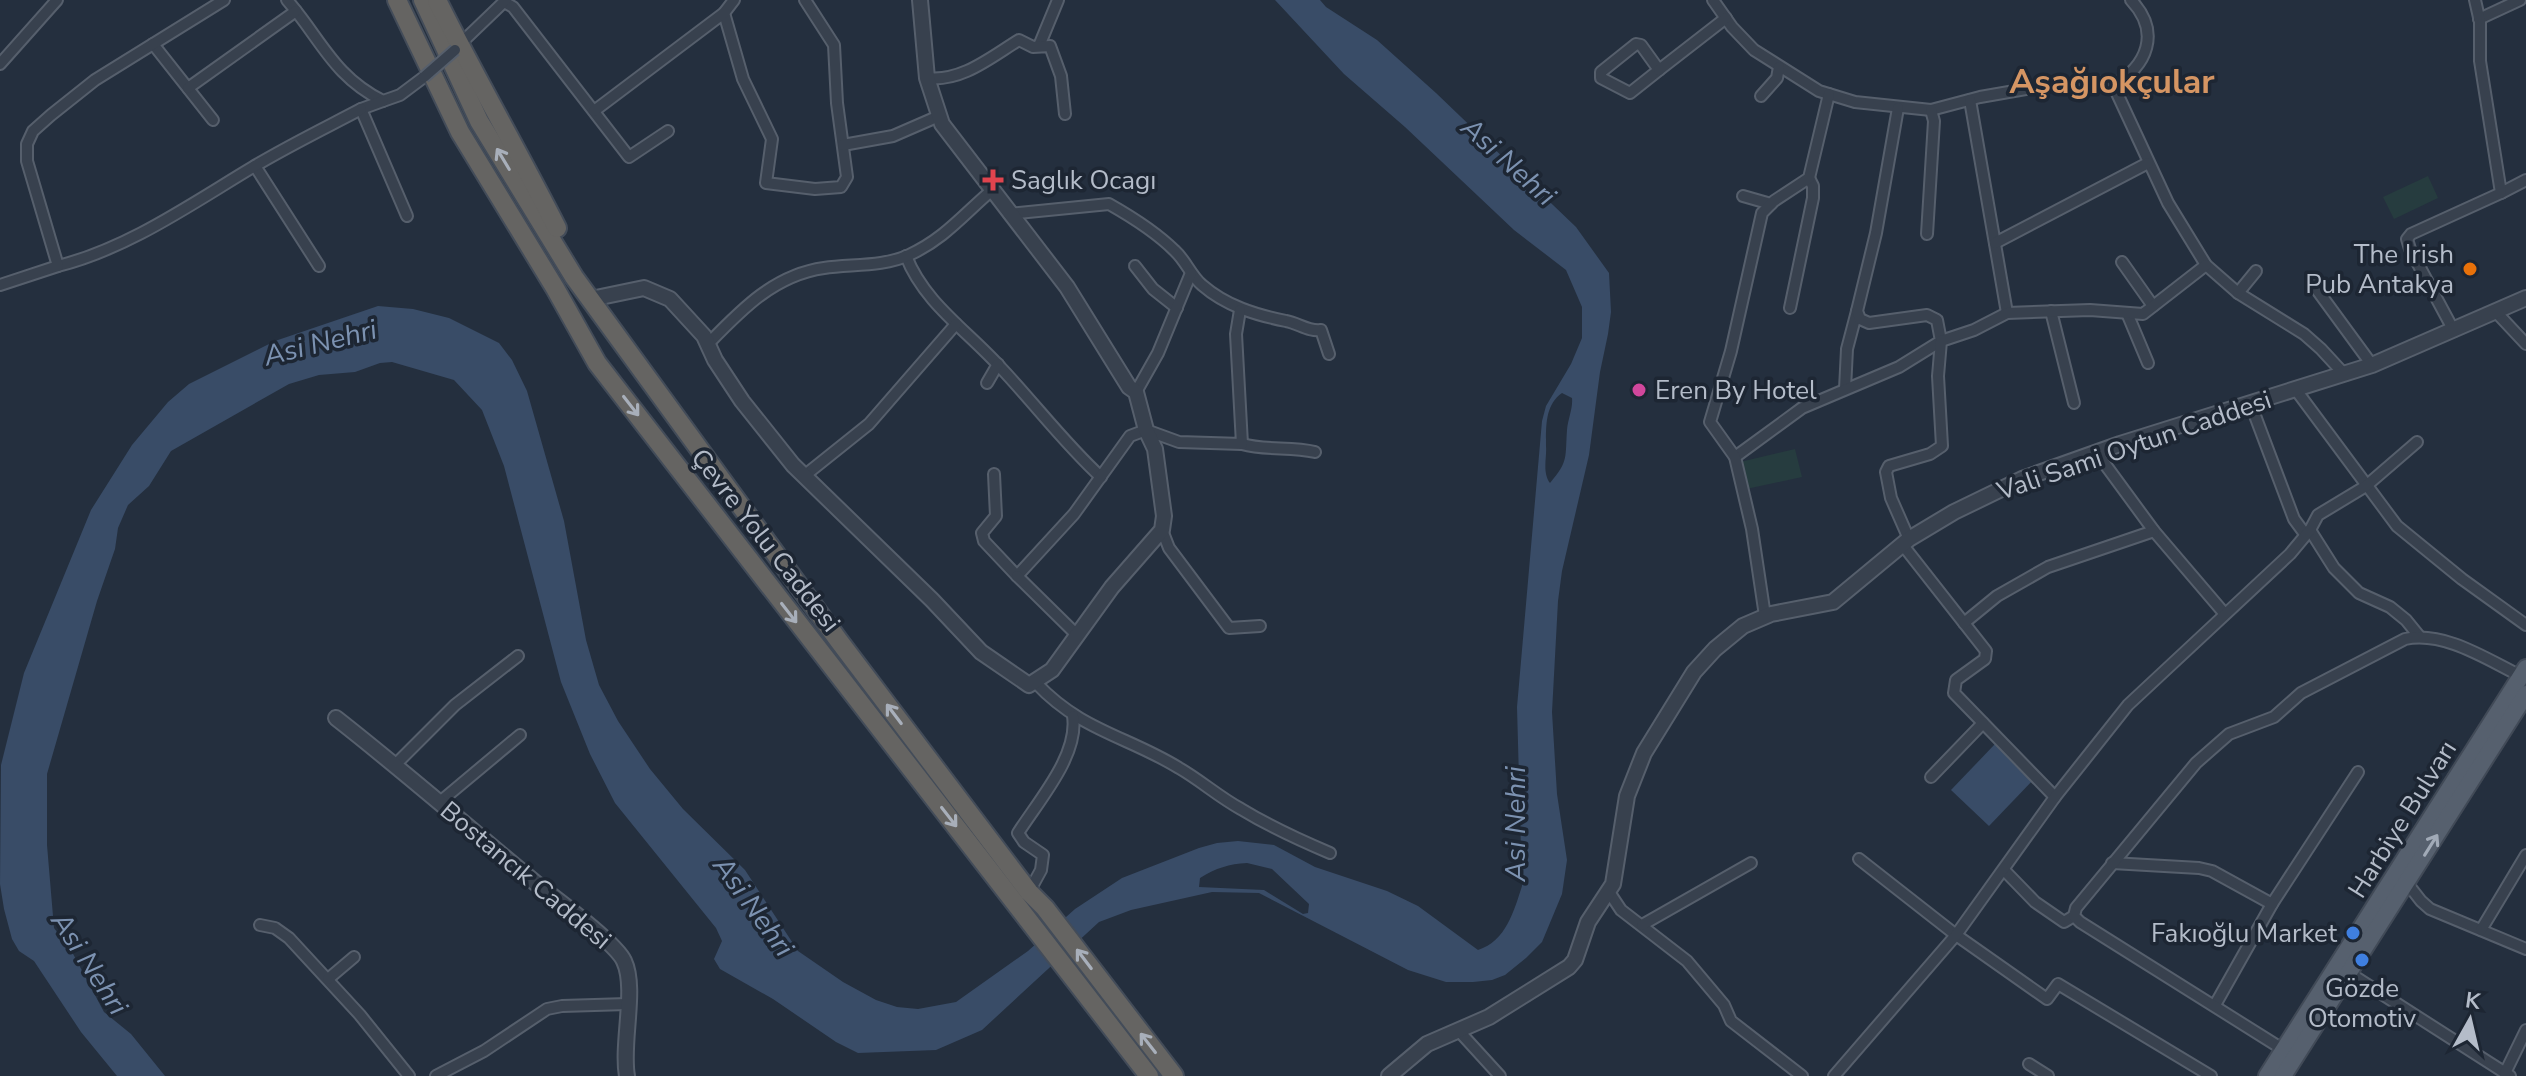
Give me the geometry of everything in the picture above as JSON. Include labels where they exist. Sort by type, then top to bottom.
[{"type":"highway","points":[[383,0],[422,79],[548,300],[597,363]]},
{"type":"highway","name":"Çevre Yolu Caddesi","points":[[397,0],[460,132],[597,363],[1038,915],[1114,1015],[1174,1076]]},
{"type":"highway","name":"Çevre Yolu Caddesi","points":[[423,0],[479,121],[574,277],[839,641],[1029,892],[1038,915]]},
{"type":"highway","points":[[437,0],[457,47],[522,158],[591,299]]},
{"type":"highway","name":"Çevre Yolu Caddesi","points":[[1114,1015],[1149,1076]]},
{"type":"main road","name":"Harbiye Bulvarı","points":[[2267,1076],[2292,1062],[2524,672]]},
{"type":"main road","name":"Harbiye Bulvarı","points":[[2283,1076],[2526,694]]},
{"type":"street","points":[[0,64],[57,0]]},
{"type":"street","points":[[58,266],[27,161],[27,144],[33,131],[95,80],[224,0]]},
{"type":"street","points":[[287,0],[333,63],[365,92],[383,101]]},
{"type":"street","points":[[594,111],[729,4],[743,79],[772,139],[766,183],[815,189],[841,187],[847,177],[837,103],[834,45],[805,0]]},
{"type":"street","points":[[920,0],[927,78],[942,124],[1067,287],[1129,387],[1136,392],[1146,430],[1155,449],[1164,516],[1162,530],[1169,548],[1229,628],[1260,626]]},
{"type":"street","points":[[1039,46],[1058,0]]},
{"type":"street","points":[[1713,0],[1754,50],[1829,94],[1855,102],[1931,110],[2049,85],[2082,86],[2107,81],[2168,203],[2206,265],[2238,293],[2304,334],[2345,375]]},
{"type":"street","points":[[2112,86],[2132,75],[2147,50],[2144,16],[2131,0]]},
{"type":"street","points":[[2475,0],[2479,19],[2480,61],[2501,193]]},
{"type":"street","points":[[2479,19],[2520,0]]},
{"type":"street","points":[[0,285],[92,257],[188,207],[255,166],[361,109],[400,95],[422,79],[505,1],[513,7],[629,157],[668,131]]},
{"type":"street","points":[[188,88],[296,11]]},
{"type":"street","points":[[1659,70],[1641,45],[1636,44],[1605,67],[1601,78],[1630,93],[1726,18]]},
{"type":"street","points":[[927,78],[958,76],[1019,40],[1033,47],[1050,46],[1061,76],[1065,114]]},
{"type":"street","points":[[153,44],[213,120]]},
{"type":"street","points":[[1761,96],[1777,78],[1779,67]]},
{"type":"street","points":[[1790,308],[1813,198],[1809,178],[1829,94]]},
{"type":"street","points":[[1970,100],[2007,313]]},
{"type":"street","points":[[1845,389],[1847,349],[1871,259],[1898,108]]},
{"type":"street","points":[[361,109],[407,216]]},
{"type":"street","points":[[1927,234],[1934,121],[1931,110]]},
{"type":"street","points":[[843,145],[893,136],[939,116]]},
{"type":"street","points":[[1995,243],[2148,163]]},
{"type":"street","points":[[255,166],[319,266]]},
{"type":"street","points":[[1765,616],[1752,529],[1735,457],[1710,422],[1731,351],[1762,213],[1809,178]]},
{"type":"street","points":[[2454,331],[2407,239],[2411,234],[2526,180]]},
{"type":"street","points":[[708,344],[772,285],[820,268],[879,263],[906,256],[944,236],[991,191]]},
{"type":"street","points":[[1743,196],[1771,204]]},
{"type":"street","points":[[1009,214],[1109,204],[1176,252],[1202,285],[1240,310],[1321,330],[1329,354]]},
{"type":"street","points":[[906,256],[912,271],[956,324],[998,364],[1101,477]]},
{"type":"street","points":[[2122,262],[2153,306]]},
{"type":"street","points":[[1735,457],[1802,408],[1899,367],[1941,341],[1974,330],[2007,313],[2090,310],[2143,314],[2206,265]]},
{"type":"street","points":[[1135,266],[1153,289],[1177,308]]},
{"type":"street","points":[[2238,293],[2256,271]]},
{"type":"street","points":[[1136,392],[1158,353],[1191,273]]},
{"type":"street","points":[[2312,283],[2372,365]]},
{"type":"street","points":[[591,299],[644,288],[670,299],[708,344],[742,401],[804,476],[981,652],[1029,685],[1052,670],[1112,587],[1162,530]]},
{"type":"street","name":"Vali Sami Oytun Caddesi","points":[[1389,1076],[1427,1044],[1489,1017],[1569,967],[1575,960],[1588,922],[1609,892],[1615,874],[1627,796],[1644,753],[1694,672],[1731,635],[1751,621],[1833,602],[1906,541],[1997,490],[2096,452],[2345,375],[2526,298]]},
{"type":"street","points":[[1934,305],[1941,341],[1938,376],[1942,446],[1930,454],[1889,466],[1886,472],[1891,498],[1906,541],[1986,651],[1985,659],[1956,680],[1954,693],[2055,797]]},
{"type":"street","points":[[1240,310],[1236,334],[1242,444]]},
{"type":"street","points":[[1857,311],[1860,319],[1869,323],[1900,314],[1927,315],[1937,320]]},
{"type":"street","points":[[2051,311],[2074,403]]},
{"type":"street","points":[[2496,312],[2526,344]]},
{"type":"street","points":[[2127,313],[2148,363]]},
{"type":"street","points":[[804,476],[869,424],[956,324]]},
{"type":"street","points":[[987,383],[998,364]]},
{"type":"street","points":[[2296,390],[2397,526],[2462,579],[2526,625]]},
{"type":"street","points":[[2251,405],[2294,519],[2350,585],[2359,593],[2390,607],[2419,636]]},
{"type":"street","points":[[1017,576],[1074,514],[1130,436],[1146,430],[1179,442],[1242,444],[1266,450],[1315,452]]},
{"type":"street","points":[[1834,1076],[1956,935],[2055,797],[2128,705],[2290,554],[2318,515],[2366,486],[2417,442]]},
{"type":"street","points":[[2096,452],[2154,531],[2224,613]]},
{"type":"street","points":[[994,474],[996,516],[982,533],[984,541],[1077,635]]},
{"type":"street","points":[[1964,623],[1997,596],[2048,567],[2154,531]]},
{"type":"street","points":[[2004,870],[2035,902],[2064,922],[2074,916],[2076,908],[2196,763],[2229,734],[2274,717],[2301,693],[2405,639],[2419,636],[2448,642],[2524,672]]},
{"type":"street","points":[[395,765],[455,705],[518,656]]},
{"type":"street","points":[[1036,683],[1073,716],[1177,766],[1238,808],[1330,853]]},
{"type":"street","points":[[1029,892],[1041,870],[1043,855],[1024,842],[1018,833],[1071,749],[1076,730],[1073,716]]},
{"type":"street","name":"Bostancık Caddesi","points":[[336,718],[441,801],[623,959],[627,974],[627,1076]]},
{"type":"street","points":[[1931,777],[1983,723]]},
{"type":"street","points":[[441,801],[520,735]]},
{"type":"street","points":[[2215,1005],[2272,904],[2358,772]]},
{"type":"street","points":[[2481,930],[2526,855]]},
{"type":"street","points":[[1859,859],[1956,935],[2047,999],[2058,984],[2211,1076]]},
{"type":"street","points":[[1642,925],[1751,863]]},
{"type":"street","points":[[2112,863],[2212,871],[2272,904]]},
{"type":"street","points":[[2407,883],[2430,909],[2526,949]]},
{"type":"street","points":[[1609,892],[1621,910],[1687,961],[1724,1005],[1731,1021],[1802,1076]]},
{"type":"street","points":[[2074,916],[2215,1005],[2292,1062]]},
{"type":"street","points":[[260,925],[280,930],[328,979],[409,1076]]},
{"type":"street","points":[[328,979],[354,957]]},
{"type":"street","points":[[2349,973],[2508,1074],[2526,1030]]},
{"type":"street","points":[[436,1076],[484,1051],[547,1009],[627,1004]]},
{"type":"street","points":[[1458,1030],[1500,1076]]},
{"type":"street","points":[[2029,1064],[2048,1076]]},
{"type":"green space","points":[[2428,176],[2438,198],[2394,219],[2383,197]]},
{"type":"green space","points":[[1795,449],[1802,477],[1746,489],[1740,462]]},
{"type":"water","name":"Asi Nehri","points":[[1275,0],[1320,0],[1377,40],[1576,227],[1609,273],[1611,312],[1608,334],[1589,455],[1558,601],[1552,712],[1557,794],[1567,860],[1562,894],[1542,942],[1505,975],[1492,980],[1446,982],[1408,970],[1259,893],[1212,892],[1131,910],[1099,922],[982,1030],[936,1050],[858,1053],[836,1042],[773,999],[720,969],[714,959],[722,941],[716,928],[615,803],[590,754],[561,682],[504,466],[482,410],[454,380],[392,362],[355,372],[319,375],[289,384],[171,451],[149,486],[128,505],[118,528],[115,549],[47,774],[47,845],[54,928],[71,950],[104,1012],[131,1034],[165,1076],[117,1076],[81,1032],[34,961],[19,951],[12,939],[0,884],[1,765],[24,673],[91,510],[132,445],[168,402],[189,384],[275,341],[378,306],[413,309],[449,318],[499,343],[512,360],[527,391],[564,521],[586,640],[599,685],[618,721],[650,769],[683,809],[745,870],[798,951],[843,982],[876,1000],[897,1007],[918,1009],[956,1002],[1028,951],[1075,909],[1122,878],[1199,848],[1238,841],[1274,845],[1315,867],[1387,891],[1418,906],[1478,950],[1488,946],[1508,924],[1522,886],[1517,707],[1542,421],[1546,406],[1571,364],[1582,338],[1582,307],[1566,270],[1514,230],[1344,74]],"holes":[[[1562,393],[1572,398],[1566,453],[1563,464],[1550,483],[1545,470],[1547,424],[1549,410]],[[1247,863],[1272,869],[1309,904],[1308,913],[1303,914],[1264,890],[1199,887],[1200,878],[1228,866]]]},
{"type":"water","points":[[1996,743],[2034,779],[1989,826],[1951,790]]},
{"type":"place","name":"Saglık Ocagı","points":[[993,180]]},
{"type":"place","name":"The Irish Pub Antakya","points":[[2470,269]]},
{"type":"place","name":"Eren By Hotel","points":[[1639,390]]},
{"type":"place","name":"Fakıoğlu Market","points":[[2353,933]]},
{"type":"place","name":"Gözde Otomotiv","points":[[2362,960]]},
{"type":"district","name":"Aşağıokçular","points":[[2112,81]]}]
